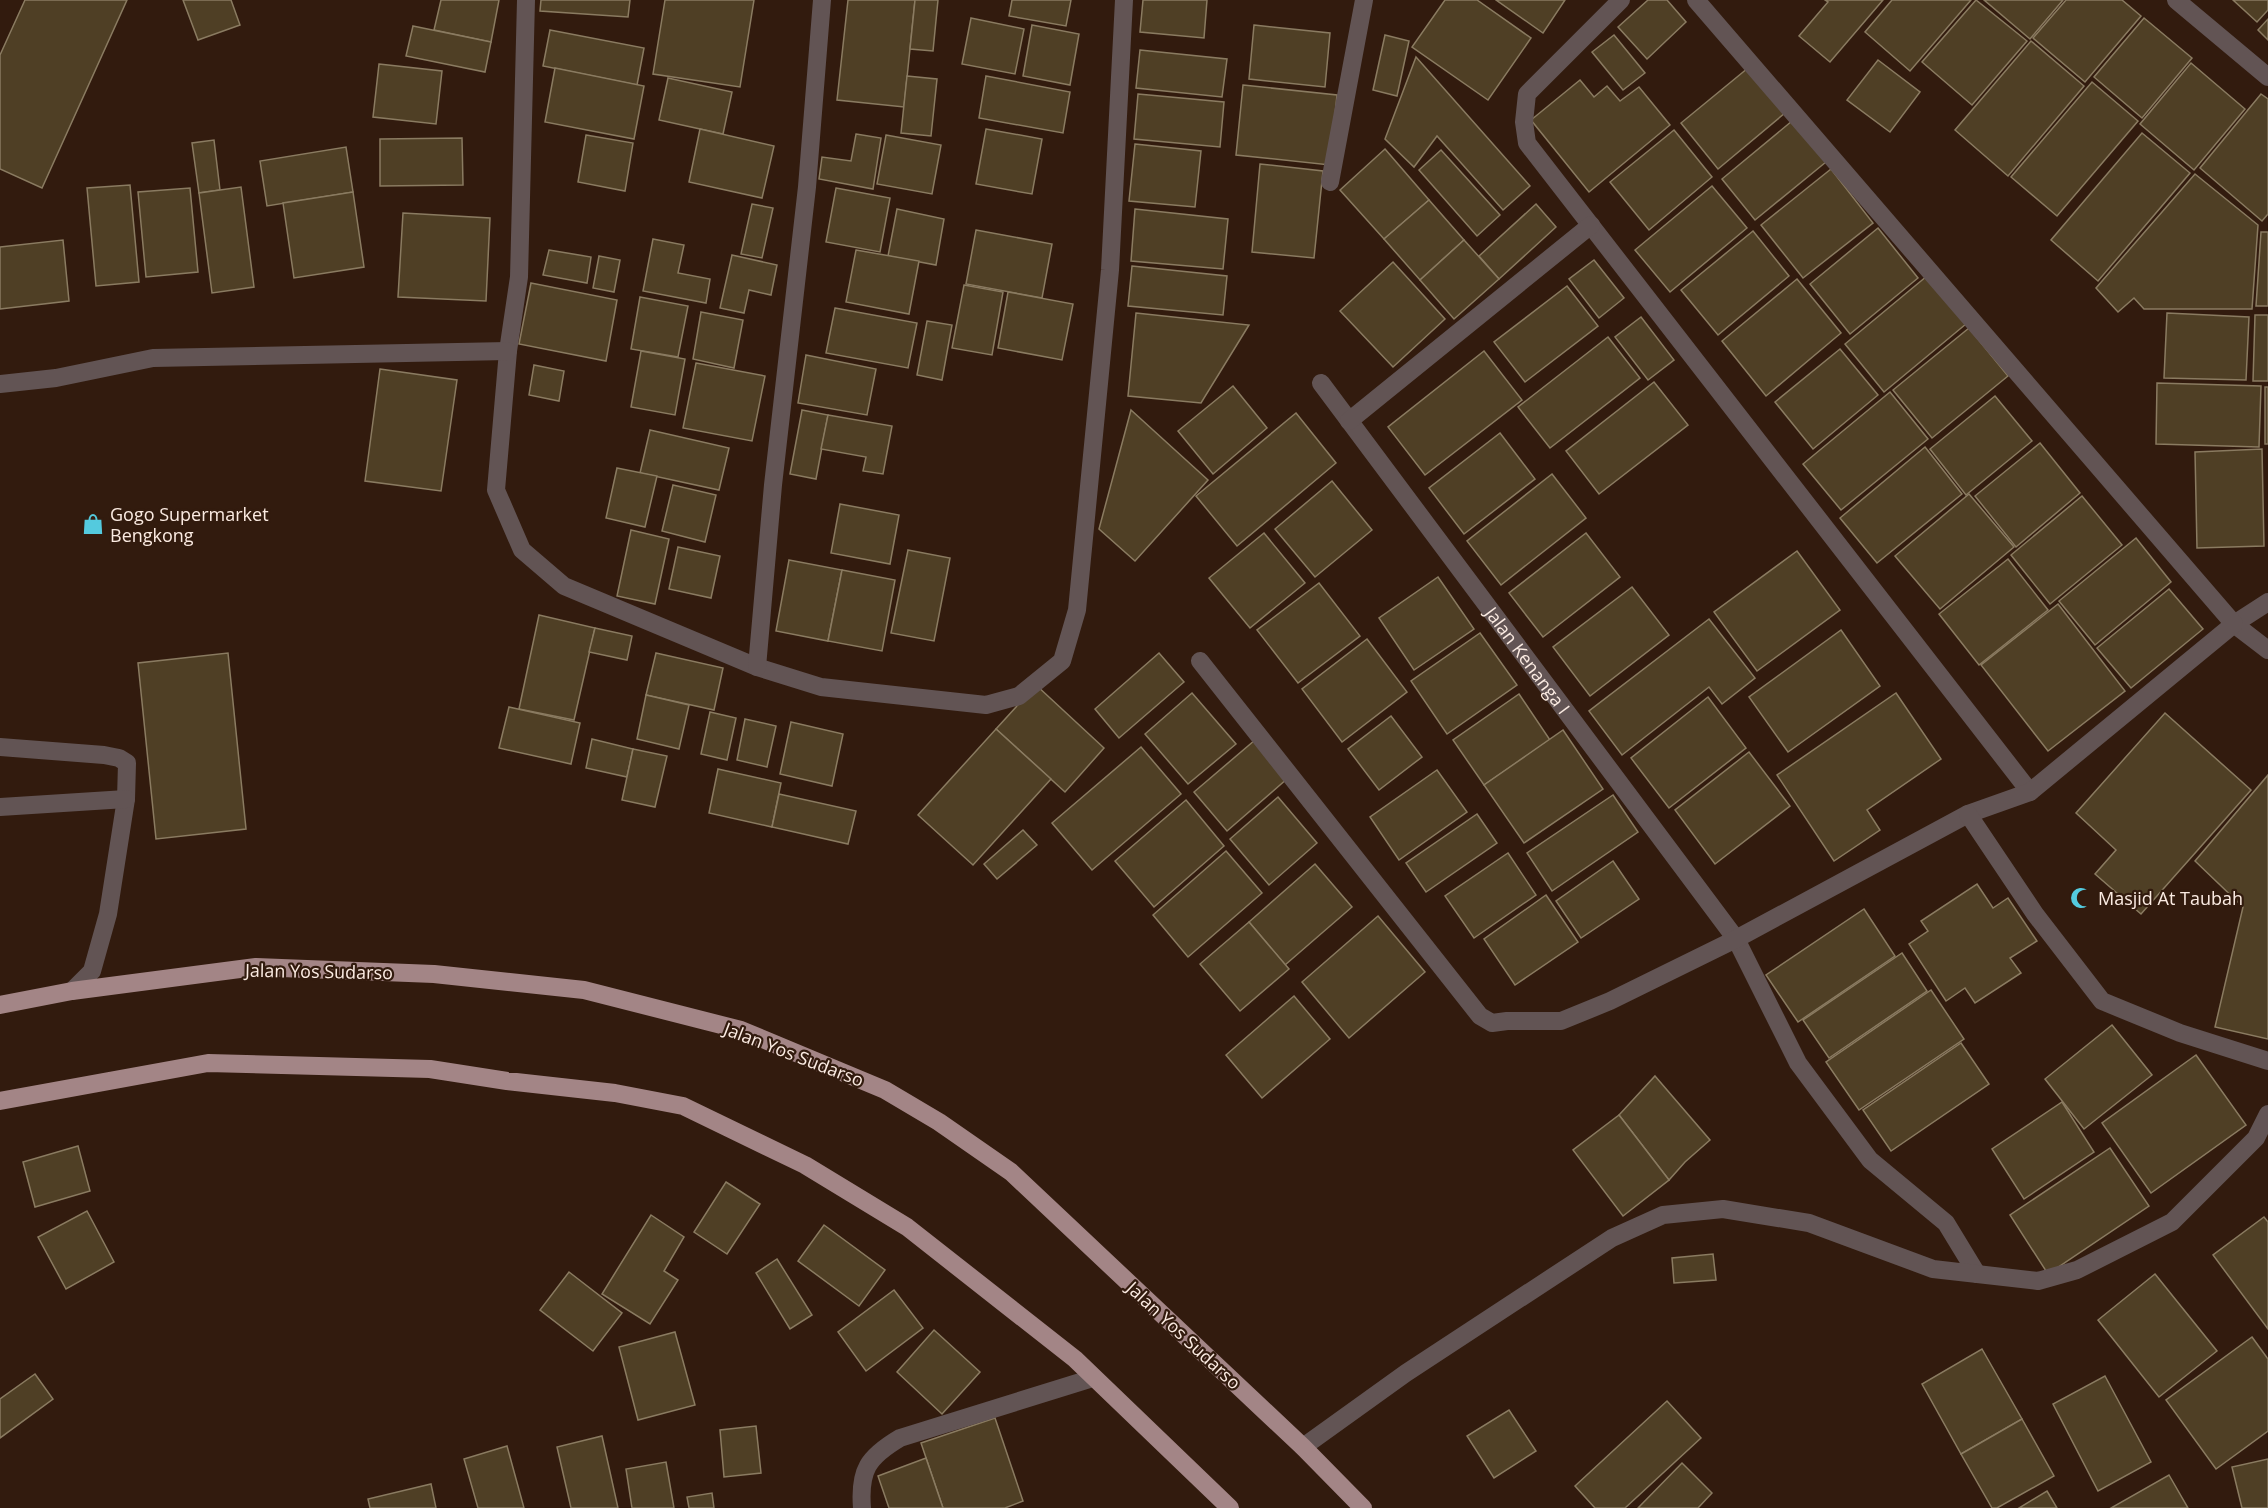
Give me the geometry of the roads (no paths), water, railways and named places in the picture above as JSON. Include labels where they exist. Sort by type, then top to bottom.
[{"type":"main road","name":"Jalan Yos Sudarso","points":[[0,1005],[72,991],[256,967],[434,974],[584,990],[741,1030],[885,1090],[939,1122],[1011,1172],[1303,1447],[1363,1508]]},
{"type":"main road","points":[[0,1101],[208,1063],[430,1069],[507,1081],[615,1093],[682,1106],[805,1165],[908,1227],[1075,1359],[1230,1508]]},
{"type":"street","points":[[526,0],[519,277],[508,351],[496,490],[522,550],[564,586],[757,667],[821,687],[986,705],[1019,696],[1062,661],[1077,610],[1110,270],[1124,0]]},
{"type":"street","points":[[757,667],[773,484],[807,187],[822,0]]},
{"type":"street","points":[[1330,182],[1364,0]]},
{"type":"street","points":[[1621,0],[1527,94],[1524,122],[1527,143],[2030,792]]},
{"type":"street","points":[[1696,0],[2234,624],[2268,650]]},
{"type":"street","points":[[2176,0],[2268,77]]},
{"type":"street","points":[[1349,421],[1591,225]]},
{"type":"street","points":[[0,384],[56,378],[153,358],[508,351]]},
{"type":"street","name":"Jalan Kenanga I","points":[[1321,383],[1736,939],[1798,1063],[1869,1160],[1947,1223],[1977,1274]]},
{"type":"street","points":[[1200,662],[1480,1016],[1492,1023],[1561,1021],[1610,1001],[1736,939],[1968,814],[2030,792],[2234,624],[2268,602]]},
{"type":"street","points":[[0,747],[104,755],[119,758],[127,763],[126,799],[108,914],[92,971],[72,991]]},
{"type":"street","points":[[0,807],[126,799]]},
{"type":"street","points":[[1968,814],[2035,914],[2102,1000],[2180,1033],[2268,1061]]},
{"type":"street","points":[[1303,1447],[1406,1373],[1612,1238],[1663,1215],[1723,1209],[1809,1223],[1933,1269],[2038,1281],[2077,1270],[2172,1222],[2256,1138],[2268,1114]]},
{"type":"street","points":[[862,1508],[863,1475],[877,1451],[900,1438],[1093,1378]]},
{"type":"place","name":"Gogo Supermarket Bengkong","points":[[93,524]]},
{"type":"place","name":"Masjid At Taubah","points":[[2081,898]]}]
